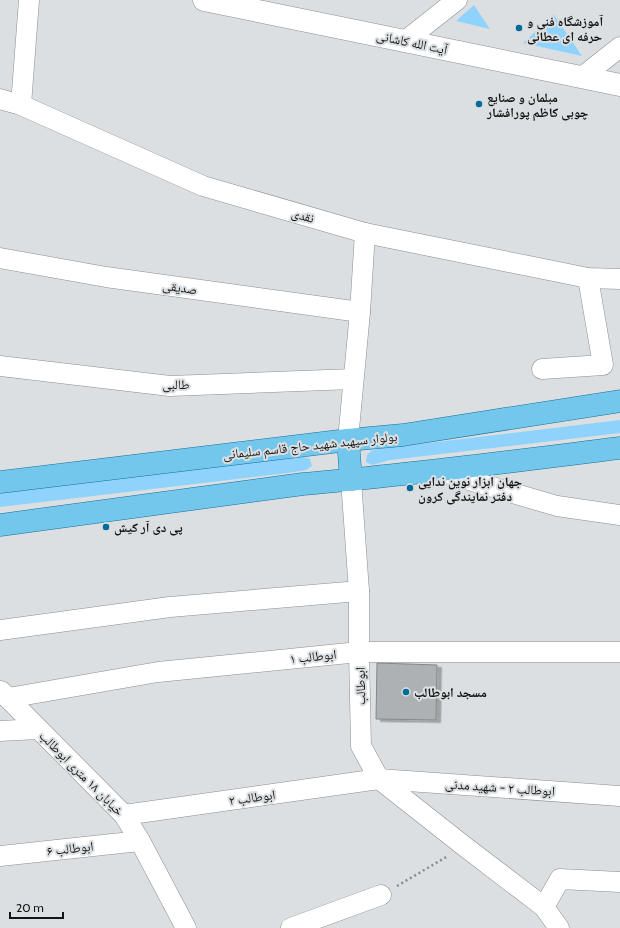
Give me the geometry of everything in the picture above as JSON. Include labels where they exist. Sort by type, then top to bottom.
[{"type":"main road","name":"بولوار سپهبد شهید حاج قاسم سلیمانی","points":[[0,482],[348,440],[403,435],[620,401]]},
{"type":"main road","points":[[348,440],[351,480]]},
{"type":"main road","points":[[0,525],[303,484],[438,471],[620,448]]},
{"type":"street","points":[[21,105],[29,0]]},
{"type":"street","name":"آیت الله کاشانی","points":[[204,0],[250,4],[404,41],[620,85]]},
{"type":"street","points":[[404,41],[457,0]]},
{"type":"street","points":[[582,77],[620,47]]},
{"type":"street","name":"نقدی","points":[[0,98],[21,105],[203,186],[365,233],[588,278],[620,279]]},
{"type":"street","points":[[348,440],[360,312],[365,233]]},
{"type":"street","name":"صدیقی","points":[[0,258],[106,277],[360,312]]},
{"type":"street","points":[[542,369],[603,365],[588,278]]},
{"type":"street","name":"طالبی","points":[[0,366],[170,386],[353,379]]},
{"type":"street","points":[[438,471],[557,506],[620,515]]},
{"type":"street","name":"ابوطالب","points":[[351,480],[359,591],[361,746],[379,779],[544,907],[559,928]]},
{"type":"street","points":[[0,630],[170,607],[359,591]]},
{"type":"street","name":"ابوطالب ۱","points":[[4,694],[158,672],[359,652],[620,652]]},
{"type":"street","name":"خیابان ۱۸ متری ابوطالب","points":[[4,694],[124,815],[140,841],[186,928]]},
{"type":"street","points":[[0,731],[38,729]]},
{"type":"street","name":"ابوطالب ۲ - شهید مدنی","points":[[379,779],[620,796]]},
{"type":"street","name":"ابوطالب ۲","points":[[124,815],[379,779]]},
{"type":"street","name":"ابوطالب ۶","points":[[0,856],[140,841]]},
{"type":"street","points":[[544,907],[560,878],[620,882]]},
{"type":"street","points":[[291,928],[381,895]]},
{"type":"path","points":[[381,895],[464,846]]},
{"type":"shaded area","points":[[474,5],[490,29],[456,21]]},
{"type":"shaded area","points":[[554,15],[582,56],[523,43]]},
{"type":"shaded area","points":[[620,420],[620,433],[390,460],[372,465],[366,462],[367,455],[371,451],[378,449]]},
{"type":"shaded area","points":[[303,457],[310,459],[312,466],[306,470],[288,473],[0,507],[0,493]]},
{"type":"building","name":"مسجد ابوطالب","points":[[377,663],[437,665],[436,720],[376,719]]},
{"type":"place","name":"آموزشگاه فنی و حرفه ای عطائی","points":[[519,28]]},
{"type":"place","name":"مبلمان و صنایع چوبی کاظم پورافشار","points":[[479,104]]},
{"type":"place","name":"جهان ابزار نوین ندایی دفتر نمایندگی کرون","points":[[410,488]]},
{"type":"place","name":"پی دی آر کیش","points":[[106,527]]},
{"type":"place","name":"مسجد ابوطالب","points":[[406,692]]}]
